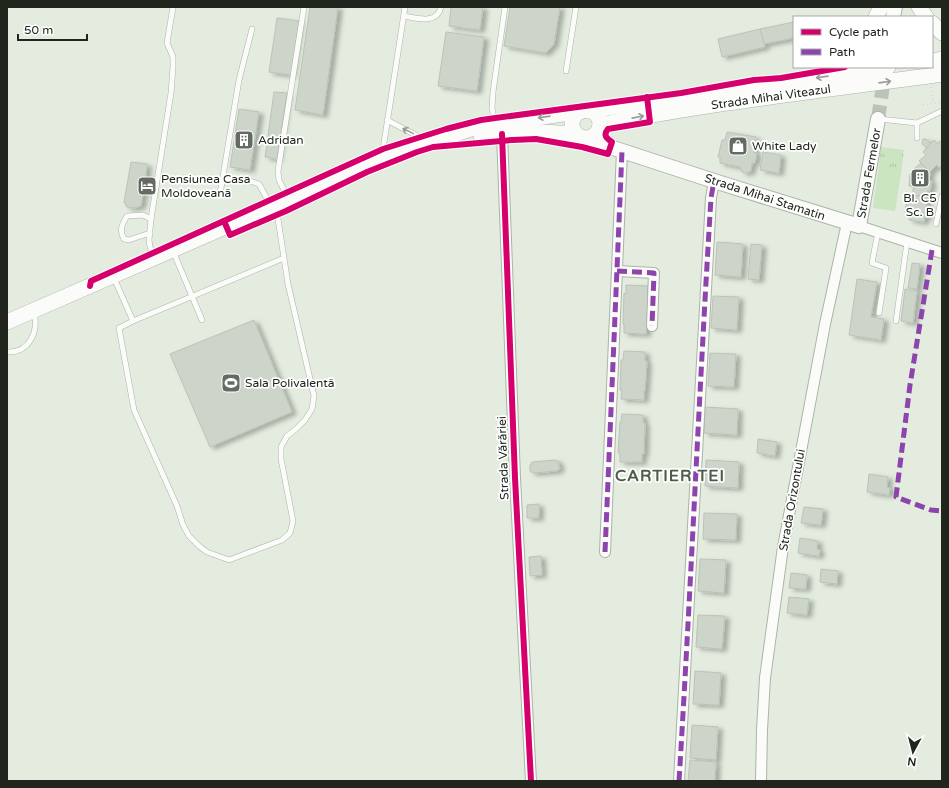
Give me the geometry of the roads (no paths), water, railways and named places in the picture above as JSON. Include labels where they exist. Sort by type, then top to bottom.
[{"type":"main road","points":[[876,16],[881,7]]},
{"type":"main road","points":[[919,7],[925,16]]},
{"type":"main road","points":[[933,25],[942,33]]},
{"type":"main road","points":[[746,88],[810,68]]},
{"type":"main road","name":"Strada Mihai Viteazul","points":[[7,322],[173,251],[381,159],[431,142],[585,111],[881,68]]},
{"type":"main road","name":"Strada Mihai Viteazul","points":[[600,125],[677,111],[819,90],[936,78]]},
{"type":"main road","points":[[585,111],[596,115],[600,125],[598,132],[592,137],[582,136],[573,127],[573,123],[576,116],[585,111]]},
{"type":"main road","name":"Strada Mihai Viteazul","points":[[498,129],[582,136]]},
{"type":"street","name":"Strada Fermelor","points":[[853,225],[878,119]]},
{"type":"street","name":"Strada Vărăriei","points":[[498,129],[514,478],[531,781]]},
{"type":"street","name":"Strada Mihai Stamatin","points":[[582,136],[622,151],[714,181],[942,253]]},
{"type":"street","points":[[605,552],[622,151]]},
{"type":"street","points":[[679,781],[705,290],[711,198],[714,181]]},
{"type":"street","name":"Strada Orizontului","points":[[761,781],[765,678],[783,546],[824,331],[853,225]]},
{"type":"street","points":[[617,271],[654,273],[652,326]]},
{"type":"lane","points":[[156,258],[150,247],[149,240],[173,67],[173,57],[167,43],[173,7]]},
{"type":"lane","points":[[284,258],[119,328],[134,410],[177,506],[183,525],[189,536],[207,552],[229,560],[282,540],[290,532],[293,521],[281,459],[281,447],[287,436],[305,420],[312,408],[314,396],[288,284],[279,204],[278,171],[304,7]]},
{"type":"lane","points":[[381,159],[405,7]]},
{"type":"lane","points":[[404,16],[427,19],[435,17],[440,11],[441,7]]},
{"type":"lane","points":[[498,129],[492,108],[505,7]]},
{"type":"lane","points":[[566,71],[576,7]]},
{"type":"lane","points":[[220,194],[239,80],[252,29]]},
{"type":"lane","points":[[878,119],[917,123],[942,111]]},
{"type":"lane","points":[[387,120],[431,142]]},
{"type":"lane","points":[[917,123],[917,138]]},
{"type":"lane","points":[[223,178],[259,184],[279,204]]},
{"type":"lane","points":[[936,224],[942,196]]},
{"type":"lane","points":[[150,233],[129,240],[124,239],[121,229],[126,216],[143,215],[151,219]]},
{"type":"lane","points":[[878,232],[872,263],[886,268],[879,313]]},
{"type":"lane","points":[[896,320],[907,242]]},
{"type":"lane","points":[[173,251],[202,320]]},
{"type":"lane","points":[[113,276],[133,321]]},
{"type":"lane","points":[[7,352],[19,350],[27,346],[32,339],[36,323],[34,311]]},
{"type":"tunnel","points":[[878,119],[885,72]]},
{"type":"place","name":"Adridan","points":[[244,140]]},
{"type":"place","name":"White Lady","points":[[738,146]]},
{"type":"place","name":"Bl. C5 Sc. B","points":[[920,178]]},
{"type":"place","name":"Pensiunea Casa Moldoveană","points":[[147,186]]},
{"type":"place","name":"Sala Polivalentă","points":[[231,383]]},
{"type":"district","name":"CARTIER TEI","points":[[670,475]]}]
